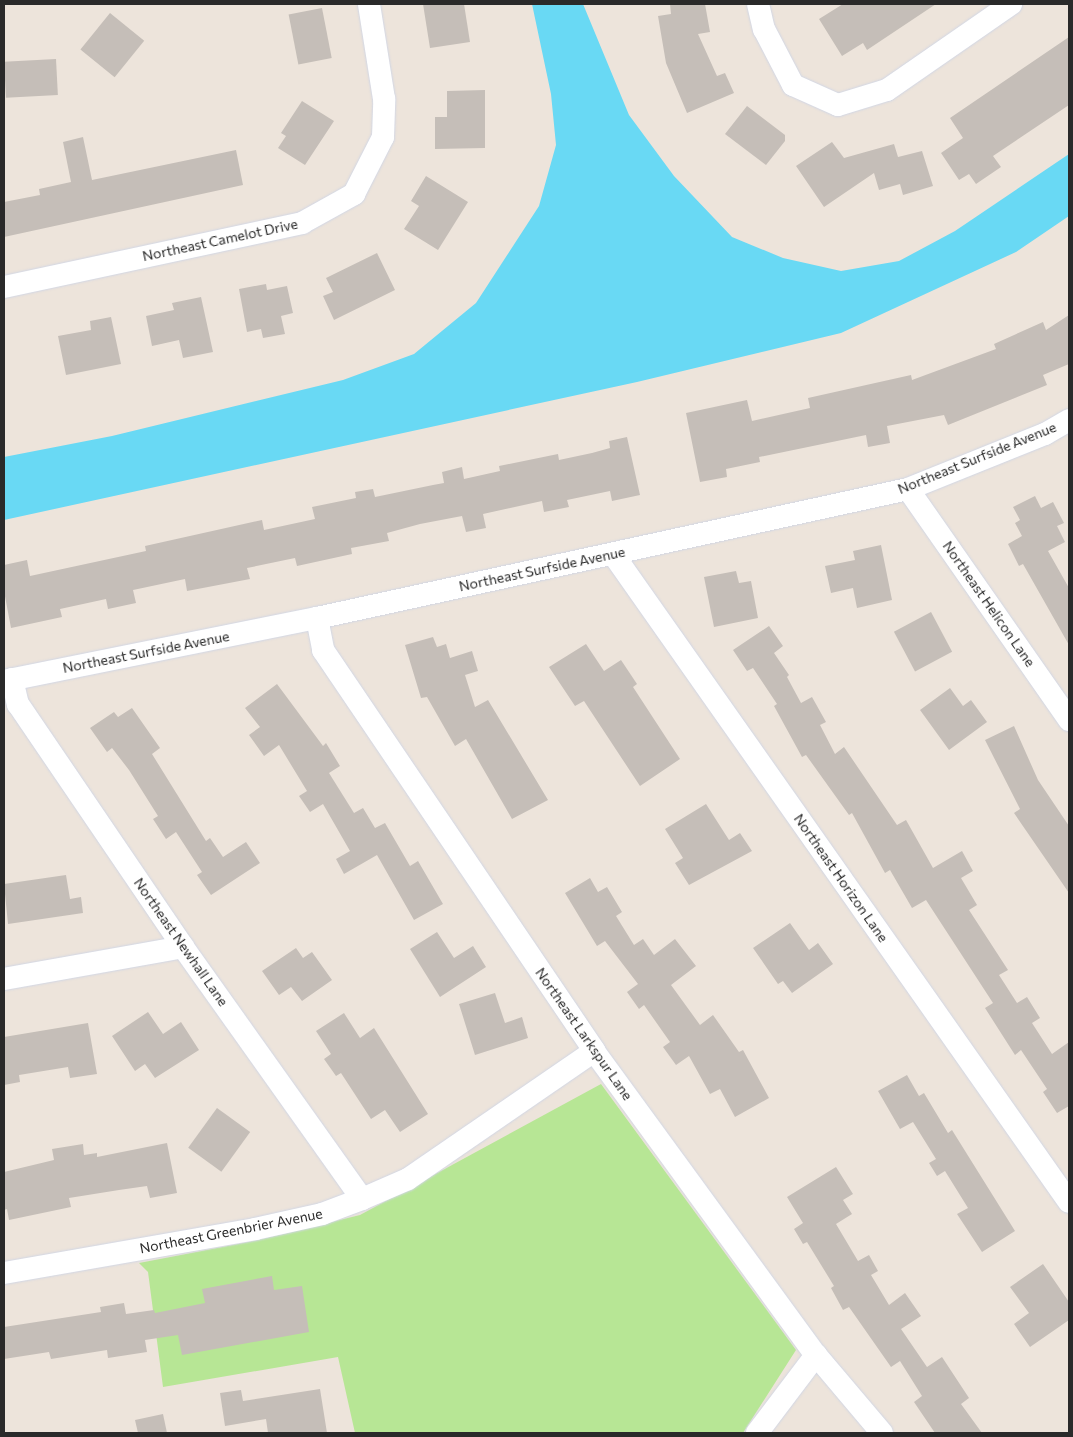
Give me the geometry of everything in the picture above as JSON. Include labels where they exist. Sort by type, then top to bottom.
[{"type":"street","name":"Northeast Camelot Drive","points":[[4,287],[302,224],[354,194],[383,137],[384,99],[369,4]]},
{"type":"street","points":[[758,4],[764,29],[793,85],[838,105],[887,90],[1011,4]]},
{"type":"street","name":"Northeast Surfside Avenue","points":[[8,680],[317,618],[908,489],[1045,434],[1069,420]]},
{"type":"street","name":"Northeast Helicon Lane","points":[[908,489],[1069,720]]},
{"type":"street","name":"Northeast Horizon Lane","points":[[614,554],[1069,1202]]},
{"type":"street","name":"Northeast Larkspur Lane","points":[[317,618],[323,650],[594,1051],[816,1355],[882,1433]]},
{"type":"street","name":"Northeast Newhall Lane","points":[[8,680],[18,704],[183,946],[362,1199]]},
{"type":"street","points":[[4,979],[183,946]]},
{"type":"street","name":"Northeast Greenbrier Avenue","points":[[4,1273],[256,1229],[322,1214],[362,1199],[408,1179],[594,1051]]},
{"type":"street","points":[[757,1433],[816,1355]]},
{"type":"green space","points":[[601,1084],[796,1350],[743,1433],[355,1433],[338,1357],[163,1387],[148,1272],[139,1263],[258,1240],[360,1215]]},
{"type":"water","points":[[532,4],[583,4],[629,115],[674,176],[732,237],[783,258],[841,271],[899,261],[955,231],[1069,154],[1069,216],[1016,252],[841,333],[637,382],[4,520],[4,457],[112,436],[343,380],[414,354],[476,303],[539,206],[556,145],[551,94]]},
{"type":"building","points":[[423,4],[464,4],[470,42],[430,48]]},
{"type":"building","points":[[670,4],[705,4],[710,32],[698,34],[717,76],[725,73],[734,93],[687,113],[666,63],[658,16],[671,14]]},
{"type":"building","points":[[843,4],[936,4],[867,50],[863,43],[842,56],[819,19]]},
{"type":"building","points":[[322,8],[332,58],[298,65],[289,14]]},
{"type":"building","points":[[110,13],[144,41],[115,77],[80,50]]},
{"type":"building","points":[[1069,37],[1069,105],[993,156],[1001,167],[976,184],[969,174],[959,180],[941,153],[963,138],[950,118]]},
{"type":"building","points":[[56,59],[58,95],[6,98],[4,62]]},
{"type":"building","points":[[485,90],[485,148],[435,149],[435,117],[447,117],[447,91]]},
{"type":"building","points":[[302,101],[334,121],[305,165],[278,148],[286,136],[281,133]]},
{"type":"building","points":[[747,106],[785,135],[785,141],[766,165],[725,134]]},
{"type":"building","points":[[83,137],[92,180],[236,150],[243,185],[4,237],[4,202],[40,195],[39,189],[71,182],[63,142]]},
{"type":"building","points":[[832,142],[844,158],[894,144],[898,157],[922,151],[933,186],[903,195],[900,184],[879,190],[874,173],[824,207],[796,166]]},
{"type":"building","points":[[426,176],[468,202],[438,250],[404,229],[419,206],[411,201]]},
{"type":"building","points":[[377,253],[395,290],[334,320],[323,296],[333,292],[326,278]]},
{"type":"building","points":[[266,284],[267,290],[287,286],[293,313],[281,316],[285,334],[263,338],[261,329],[247,332],[239,289]]},
{"type":"building","points":[[201,297],[213,352],[183,358],[179,340],[152,346],[146,316],[174,310],[172,303]]},
{"type":"building","points":[[1069,315],[1069,364],[1043,375],[1047,385],[948,425],[944,415],[887,426],[890,443],[868,447],[866,435],[759,457],[760,462],[726,469],[727,477],[700,482],[686,413],[747,400],[752,421],[810,408],[808,398],[911,375],[912,380],[996,349],[994,344],[1043,322],[1046,330]]},
{"type":"building","points":[[111,317],[121,364],[66,375],[58,336],[91,330],[90,321]]},
{"type":"building","points":[[627,437],[640,495],[612,501],[610,491],[567,500],[569,507],[544,512],[542,501],[483,514],[486,528],[466,532],[462,516],[420,524],[387,533],[389,541],[351,548],[352,554],[297,566],[295,558],[247,568],[250,579],[187,591],[185,579],[133,590],[136,603],[108,609],[106,599],[60,609],[62,617],[11,628],[4,591],[4,565],[27,560],[30,576],[146,551],[145,546],[262,520],[264,530],[315,519],[312,507],[356,498],[355,492],[373,489],[375,497],[444,483],[442,472],[462,467],[464,479],[500,471],[499,466],[558,454],[559,460],[610,448],[609,441]]},
{"type":"building","points":[[1035,496],[1041,508],[1053,502],[1064,523],[1057,526],[1065,542],[1048,551],[1069,588],[1069,645],[1023,564],[1019,566],[1008,544],[1022,536],[1015,523],[1020,520],[1013,507]]},
{"type":"building","points":[[881,545],[892,600],[857,608],[853,588],[831,593],[825,566],[855,560],[853,551]]},
{"type":"building","points":[[736,571],[739,583],[751,581],[758,618],[714,627],[704,577]]},
{"type":"building","points":[[931,612],[952,652],[915,671],[894,632]]},
{"type":"building","points":[[769,626],[783,646],[774,653],[789,675],[787,677],[801,703],[812,697],[826,722],[820,725],[835,754],[844,747],[897,825],[906,820],[933,868],[962,851],[973,871],[961,878],[977,905],[969,910],[1008,970],[999,975],[1017,1003],[1027,997],[1040,1018],[1032,1023],[1052,1054],[1069,1042],[1069,1106],[1057,1113],[1043,1092],[1047,1089],[1021,1050],[1015,1055],[985,1008],[993,1003],[926,900],[912,908],[890,870],[885,873],[852,813],[849,815],[806,755],[802,757],[774,706],[777,704],[753,668],[747,671],[733,650]]},
{"type":"building","points":[[433,637],[437,647],[446,644],[450,658],[472,651],[478,671],[465,675],[475,707],[488,700],[548,800],[512,819],[466,739],[455,746],[427,697],[421,698],[405,645]]},
{"type":"building","points":[[586,644],[604,671],[621,660],[637,684],[633,687],[680,759],[640,786],[584,701],[575,706],[549,667]]},
{"type":"building","points":[[277,684],[323,746],[326,743],[340,766],[329,773],[354,813],[363,808],[375,828],[385,823],[410,866],[418,861],[443,904],[414,920],[377,855],[344,874],[336,859],[350,851],[323,804],[310,812],[299,796],[307,791],[279,745],[264,756],[249,735],[260,727],[245,708]]},
{"type":"building","points":[[950,688],[963,706],[971,700],[987,722],[949,750],[920,710]]},
{"type":"building","points":[[132,708],[160,748],[152,754],[206,841],[210,838],[223,857],[246,842],[260,863],[211,895],[197,875],[202,872],[176,832],[166,839],[153,819],[158,816],[129,770],[112,748],[107,752],[90,728],[114,712],[118,717]]},
{"type":"building","points":[[1014,726],[1038,780],[1069,826],[1069,893],[1014,813],[1020,809],[985,740]]},
{"type":"building","points":[[706,804],[729,840],[740,833],[752,851],[689,885],[675,863],[683,858],[665,829]]},
{"type":"building","points":[[66,875],[70,899],[81,897],[83,913],[8,924],[4,884]]},
{"type":"building","points":[[590,878],[598,892],[607,887],[622,912],[616,916],[634,945],[643,939],[654,955],[675,939],[696,966],[671,985],[700,1025],[713,1015],[739,1052],[743,1050],[769,1098],[735,1117],[720,1089],[710,1094],[689,1056],[676,1065],[663,1047],[670,1042],[644,1005],[639,1009],[627,992],[638,984],[605,941],[597,946],[565,893]]},
{"type":"building","points":[[790,923],[809,950],[818,943],[833,964],[792,993],[783,981],[778,984],[753,948]]},
{"type":"building","points":[[437,932],[454,958],[473,946],[486,967],[440,997],[410,949]]},
{"type":"building","points":[[296,948],[303,958],[312,952],[332,980],[302,1001],[291,987],[279,995],[262,971]]},
{"type":"building","points":[[495,993],[505,1023],[522,1017],[528,1038],[475,1055],[459,1004]]},
{"type":"building","points":[[148,1012],[163,1034],[181,1022],[199,1050],[155,1078],[145,1064],[135,1071],[112,1036]]},
{"type":"building","points":[[344,1013],[360,1038],[374,1028],[428,1114],[400,1132],[385,1110],[371,1119],[341,1073],[336,1076],[324,1059],[331,1054],[316,1031]]},
{"type":"building","points":[[88,1023],[97,1074],[70,1078],[68,1067],[19,1075],[20,1082],[4,1085],[4,1037]]},
{"type":"building","points":[[907,1075],[919,1096],[924,1093],[948,1133],[952,1130],[1015,1231],[982,1252],[957,1214],[968,1208],[945,1171],[937,1176],[929,1163],[936,1159],[913,1122],[900,1129],[878,1091]]},
{"type":"building","points":[[217,1108],[250,1132],[221,1172],[188,1148]]},
{"type":"building","points":[[167,1143],[177,1193],[150,1198],[147,1186],[69,1198],[71,1207],[9,1220],[7,1209],[4,1210],[4,1172],[54,1160],[52,1149],[83,1144],[84,1155],[97,1153],[97,1157]]},
{"type":"building","points":[[836,1167],[853,1194],[843,1200],[852,1214],[836,1224],[858,1261],[869,1255],[878,1271],[871,1275],[889,1305],[905,1293],[921,1316],[901,1329],[927,1367],[942,1357],[969,1398],[961,1404],[982,1433],[935,1433],[914,1402],[922,1396],[900,1361],[891,1367],[849,1307],[843,1310],[831,1288],[834,1286],[807,1242],[803,1244],[794,1229],[803,1223],[787,1197]]},
{"type":"building","points":[[1043,1264],[1069,1302],[1069,1320],[1030,1347],[1014,1324],[1029,1313],[1010,1287]]},
{"type":"building","points":[[272,1276],[274,1290],[302,1286],[309,1332],[182,1355],[178,1335],[145,1340],[147,1352],[108,1358],[107,1350],[51,1359],[49,1352],[4,1359],[4,1327],[101,1312],[100,1307],[124,1303],[126,1314],[154,1310],[155,1313],[205,1303],[202,1289]]},
{"type":"building","points":[[320,1389],[327,1433],[268,1433],[266,1419],[225,1426],[220,1393],[241,1390],[243,1401]]},
{"type":"building","points":[[163,1414],[167,1433],[138,1433],[135,1420]]}]
